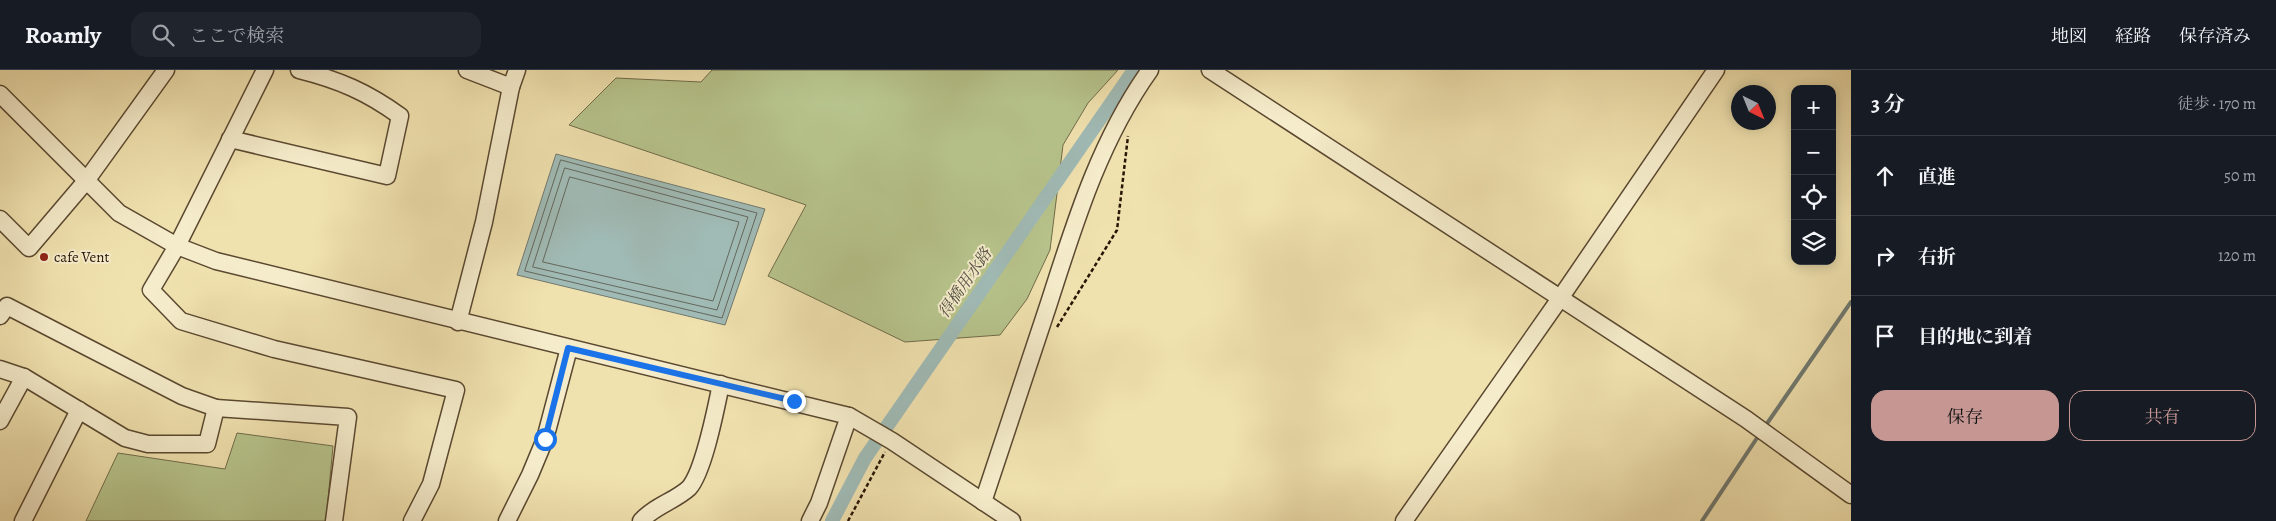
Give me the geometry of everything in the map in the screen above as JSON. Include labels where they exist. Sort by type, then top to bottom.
[{"type":"street","points":[[0,219],[30,248],[86,181],[166,70]]},
{"type":"street","points":[[265,70],[177,246],[151,290],[181,321],[274,348],[456,390],[431,484],[412,521]]},
{"type":"street","points":[[230,139],[387,176],[400,116],[373,97],[333,78],[299,70]]},
{"type":"street","points":[[467,70],[511,87]]},
{"type":"street","points":[[458,322],[484,222],[511,87],[517,70]]},
{"type":"street","points":[[983,502],[1072,232],[1099,158],[1132,95],[1150,70]]},
{"type":"street","points":[[1210,70],[1746,419],[1851,495]]},
{"type":"street","points":[[1404,521],[1561,297],[1716,70]]},
{"type":"street","points":[[2,100],[119,213],[177,246],[216,261],[458,322],[849,416],[889,439],[1012,521]]},
{"type":"street","points":[[0,316],[7,306],[182,396],[216,408],[348,417],[334,521]]},
{"type":"street","points":[[507,521],[530,475],[545,439],[568,348]]},
{"type":"street","points":[[0,369],[24,377],[125,438],[148,444],[207,444],[216,408]]},
{"type":"street","points":[[0,421],[24,377]]},
{"type":"street","points":[[642,521],[649,512],[689,487],[699,466],[712,426],[721,384]]},
{"type":"street","points":[[23,521],[79,410]]},
{"type":"street","points":[[810,521],[819,503],[849,416]]},
{"type":"path","points":[[1037,337],[1060,326],[1117,230],[1128,133]]},
{"type":"path","points":[[848,521],[889,439]]},
{"type":"green space","points":[[712,70],[1118,70],[1088,103],[1063,145],[1050,250],[1027,299],[1000,335],[905,342],[768,276],[806,205],[569,125],[616,78],[701,82]]},
{"type":"green space","points":[[237,433],[333,446],[326,521],[86,521],[118,453],[225,469]]},
{"type":"water","points":[[556,154],[765,209],[725,325],[517,275]]},
{"type":"waterway","name":"得橋用水路","points":[[832,521],[865,458],[1134,70]]},
{"type":"waterway","points":[[1766,425],[1851,302]]},
{"type":"waterway","points":[[1702,521],[1757,438]]},
{"type":"place","name":"cafe Vent","points":[[44,257]]},
{"type":"route","points":[[545,439],[568,348],[794,401]]}]
